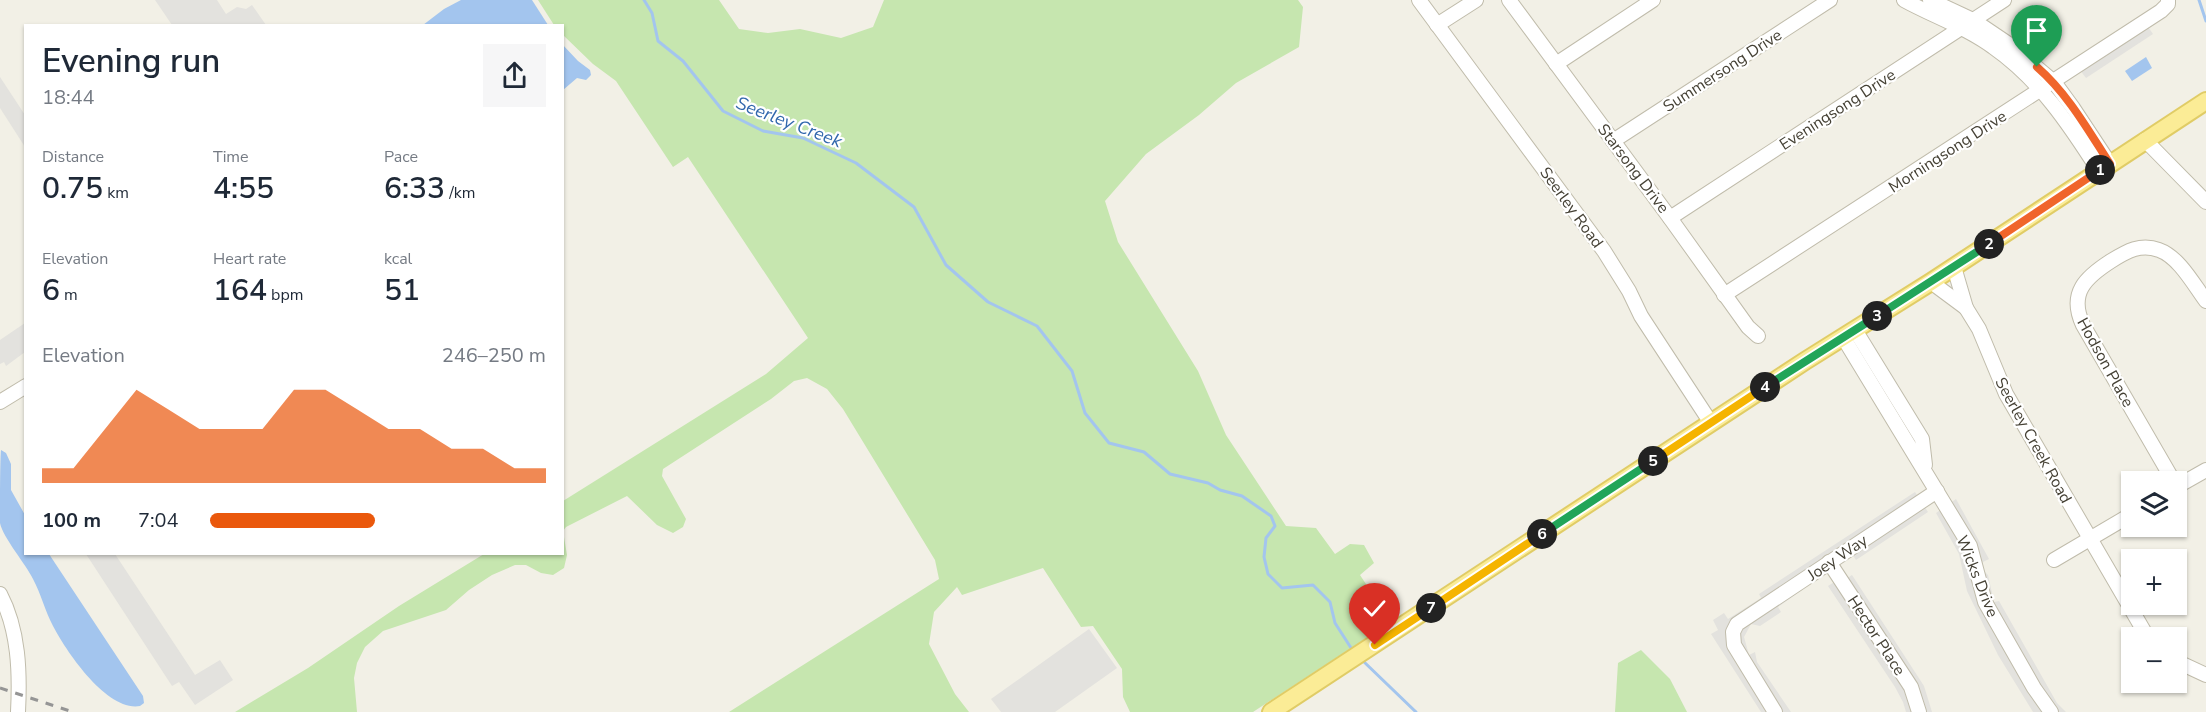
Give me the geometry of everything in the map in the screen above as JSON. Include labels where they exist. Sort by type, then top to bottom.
[{"type":"main road","points":[[1271,712],[2206,101]]},
{"type":"street","name":"Seerley Road","points":[[1419,0],[1604,251],[1629,291],[1641,316],[1711,423]]},
{"type":"street","points":[[1437,25],[1476,0]]},
{"type":"street","name":"Starsong Drive","points":[[1509,0],[1614,141],[1724,295],[1748,327],[1758,336]]},
{"type":"street","points":[[1556,64],[1653,0]]},
{"type":"street","name":"Summersong Drive","points":[[1614,141],[1830,0]]},
{"type":"street","points":[[1904,0],[1968,24]]},
{"type":"street","points":[[1930,0],[1968,24],[2010,45],[2048,86],[2073,108],[2104,168]]},
{"type":"street","name":"Eveningsong Drive","points":[[1670,218],[2004,0]]},
{"type":"street","name":"Morningsong Drive","points":[[1724,295],[2048,86],[2161,11],[2168,2]]},
{"type":"street","points":[[2145,141],[2206,202]]},
{"type":"street","name":"Hodson Place","points":[[2168,471],[2083,325],[2078,302],[2082,286],[2092,273],[2125,252],[2144,247],[2158,249],[2172,258],[2206,301]]},
{"type":"street","name":"Seerley Creek Road","points":[[1954,267],[1966,308],[1981,333],[2006,394],[2142,627]]},
{"type":"street","name":"Seerley Creek Road","points":[[1931,282],[1966,308]]},
{"type":"street","name":"Wicks Drive","points":[[1849,333],[1922,439],[1925,471],[1970,546],[1985,602],[2034,688],[2051,712]]},
{"type":"street","points":[[0,402],[24,387]]},
{"type":"street","points":[[2187,480],[2206,470]]},
{"type":"street","name":"Joey Way","points":[[1775,712],[1734,645],[1733,632],[1737,624],[1937,491]]},
{"type":"street","points":[[2054,560],[2121,520]]},
{"type":"street","name":"Hector Place","points":[[1829,561],[1911,687],[1919,712]]},
{"type":"street","points":[[0,594],[11,622],[17,650],[18,712]]},
{"type":"street","points":[[2187,666],[2206,675]]},
{"type":"green space","points":[[538,0],[719,0],[739,29],[768,33],[800,29],[841,38],[873,27],[884,0],[1298,0],[1303,7],[1299,47],[1236,83],[1199,115],[1146,154],[1105,201],[1118,242],[1198,371],[1226,435],[1286,526],[1316,528],[1335,554],[1350,544],[1364,545],[1374,563],[1360,575],[1391,622],[1253,712],[1130,712],[1123,697],[1122,669],[1093,626],[1081,627],[1043,568],[962,595],[957,587],[934,612],[929,644],[955,694],[969,712],[729,712],[939,579],[935,560],[843,409],[827,389],[807,378],[794,381],[771,399],[663,469],[662,476],[686,519],[683,527],[673,533],[657,525],[627,496],[564,530],[564,500],[766,374],[808,338],[688,157],[673,167],[616,81],[593,64],[564,36],[564,24],[553,24]]},
{"type":"green space","points":[[564,537],[567,555],[564,568],[553,575],[541,573],[526,565],[515,565],[492,575],[469,590],[446,610],[383,631],[365,647],[357,663],[354,678],[357,712],[235,712],[308,668],[399,606],[482,555],[564,555]]},
{"type":"green space","points":[[1641,650],[1670,679],[1687,712],[1615,712],[1618,663]]},
{"type":"shaded area","points":[[155,0],[217,0],[226,14],[237,7],[246,9],[252,5],[265,24],[171,24]]},
{"type":"shaded area","points":[[2141,17],[2153,34],[2086,78],[2073,61]]},
{"type":"shaded area","points":[[0,77],[24,113],[24,145],[0,108]]},
{"type":"shaded area","points":[[24,324],[24,353],[6,366],[4,362],[0,364],[0,340]]},
{"type":"shaded area","points":[[1915,492],[1928,512],[1856,560],[1852,554],[1778,607],[1781,612],[1760,626],[1751,624],[1744,637],[1749,655],[1755,652],[1757,662],[1791,712],[1761,712],[1711,634],[1718,630],[1713,620],[1724,613],[1728,619],[1761,598],[1759,594]]},
{"type":"shaded area","points":[[1956,499],[1989,559],[1983,562],[1983,570],[1988,575],[1994,602],[1999,601],[2057,703],[2066,712],[2033,712],[1998,655],[1967,591],[1959,554],[1936,513]]},
{"type":"shaded area","points":[[87,555],[116,555],[195,675],[220,660],[233,680],[195,705],[179,682],[172,686]]},
{"type":"shaded area","points":[[1852,575],[1924,686],[1932,712],[1906,712],[1895,687],[1828,586]]},
{"type":"shaded area","points":[[1089,629],[1117,668],[1055,712],[1001,712],[991,699]]},
{"type":"water","points":[[461,0],[532,0],[547,24],[424,24]]},
{"type":"water","points":[[564,46],[590,70],[591,75],[586,80],[577,78],[564,89]]},
{"type":"water","points":[[2146,57],[2152,68],[2132,81],[2125,71]]},
{"type":"water","points":[[1,450],[6,453],[11,464],[11,490],[24,513],[24,555],[50,555],[143,696],[144,703],[140,706],[127,705],[114,700],[89,678],[67,650],[53,626],[33,579],[5,536],[0,523]]},
{"type":"waterway","name":"Seerley Creek","points":[[644,0],[652,13],[658,41],[683,61],[723,111],[763,131],[803,138],[856,163],[914,207],[946,265],[988,302],[1037,326],[1072,371],[1085,413],[1109,443],[1144,452],[1170,474],[1208,483],[1220,490],[1242,496],[1271,516],[1275,526],[1266,538],[1264,557],[1268,574],[1282,588],[1313,585],[1330,602],[1335,623],[1353,651]]},
{"type":"waterway","points":[[2199,0],[2206,21]]},
{"type":"waterway","name":"Seerley Creek","points":[[1362,660],[1416,712]]},
{"type":"railway","points":[[0,688],[73,712]]},
{"type":"route","points":[[1375,645],[1805,361],[1931,282],[2110,164],[2054,82],[2037,67]]}]
